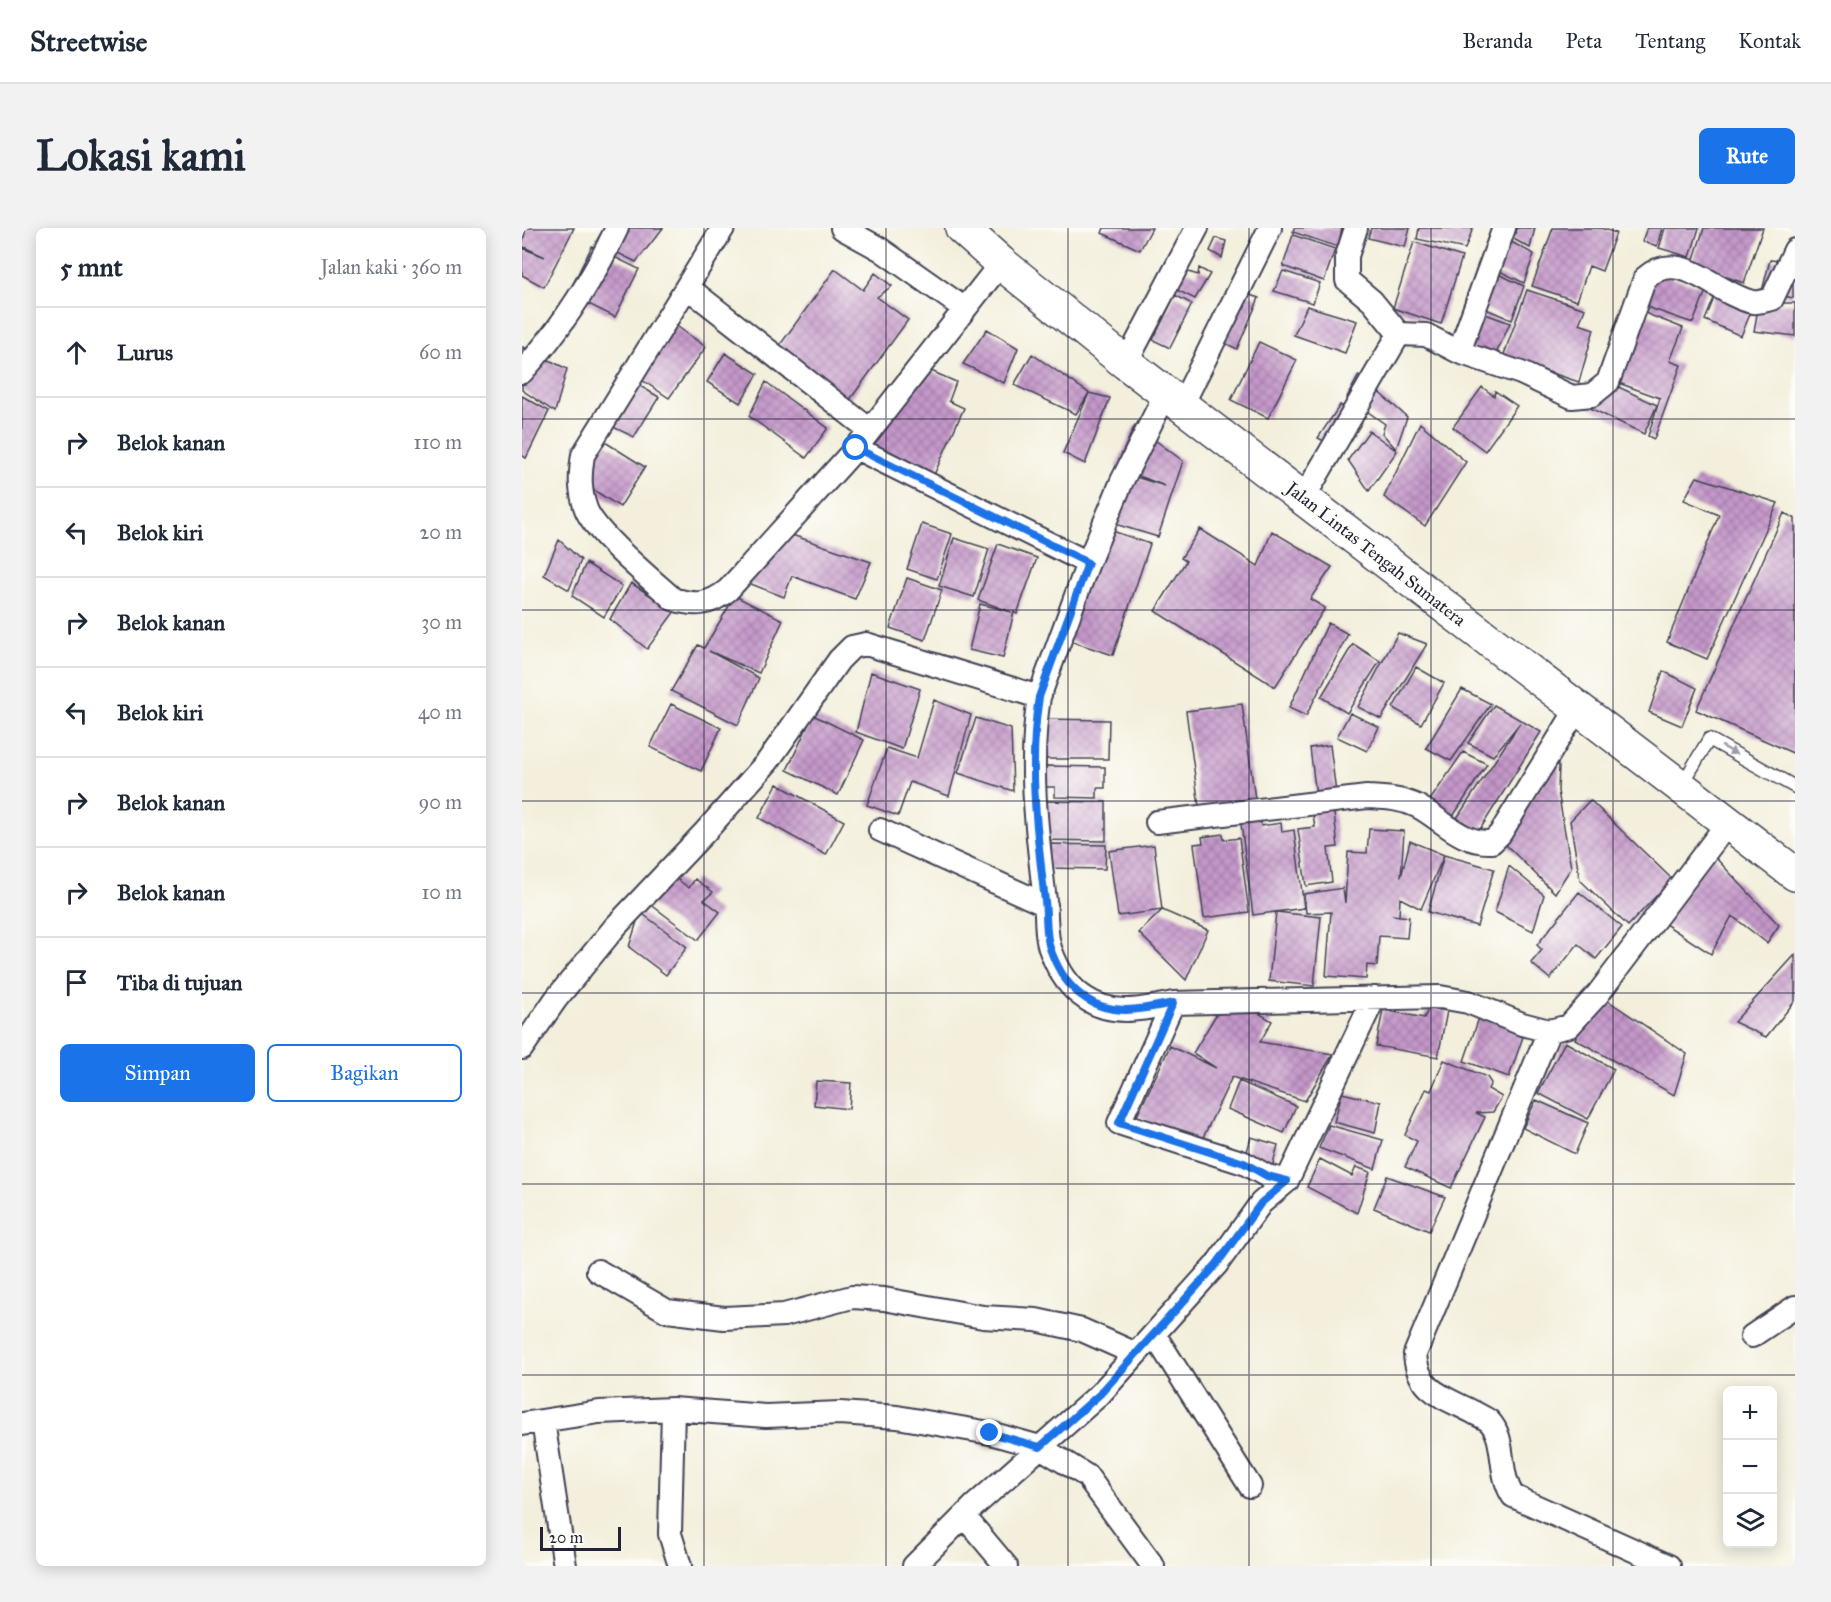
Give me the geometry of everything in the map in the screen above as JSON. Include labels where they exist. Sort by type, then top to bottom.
[{"type":"highway","name":"Jalan Lintas Tengah Sumatera","points":[[962,228],[1000,263],[1126,363],[1680,788],[1790,866]]},
{"type":"street","points":[[522,372],[544,347],[596,272],[617,228]]},
{"type":"street","points":[[723,228],[583,454],[579,482],[587,512],[606,535],[673,599],[687,604],[700,604],[716,599],[728,590],[856,448],[1000,263]]},
{"type":"street","points":[[842,228],[880,249],[965,309]]},
{"type":"street","points":[[1126,363],[1197,228]]},
{"type":"street","points":[[1270,228],[1174,399],[1122,481],[1088,563],[1039,697],[1032,757],[1050,949],[1064,978],[1087,999],[1109,1009],[1134,1010],[1173,1003],[1440,997],[1468,1002],[1522,1024],[1549,1031],[1569,1026],[1590,1004],[1728,824]]},
{"type":"street","points":[[1356,228],[1347,256],[1347,280],[1372,301],[1399,334],[1426,335],[1460,352],[1521,373],[1572,397],[1592,395],[1608,382],[1645,278],[1658,267],[1675,266],[1754,302],[1772,299],[1795,250]]},
{"type":"street","points":[[1460,352],[1504,228]]},
{"type":"street","points":[[687,287],[870,430]]},
{"type":"street","points":[[1304,499],[1399,334]]},
{"type":"street","points":[[856,448],[1088,563]]},
{"type":"street","points":[[522,1048],[556,999],[615,927],[768,761],[839,660],[852,647],[866,644],[1039,697]]},
{"type":"street","points":[[1157,822],[1366,797],[1397,799],[1418,807],[1457,834],[1479,843],[1492,842],[1500,834],[1577,709]]},
{"type":"street","points":[[880,830],[1046,905]]},
{"type":"street","points":[[914,1566],[964,1516],[1100,1394],[1216,1265],[1261,1203],[1287,1181],[1374,998]]},
{"type":"street","points":[[1173,1003],[1119,1123],[1244,1163],[1267,1176],[1287,1181]]},
{"type":"street","points":[[1549,1031],[1414,1354],[1416,1371],[1425,1387],[1489,1421],[1500,1439],[1504,1483],[1513,1496],[1669,1566]]},
{"type":"street","points":[[598,1271],[667,1311],[724,1318],[784,1315],[852,1297],[884,1299],[983,1317],[1036,1320],[1082,1330],[1136,1354]]},
{"type":"street","points":[[1752,1336],[1795,1306]]},
{"type":"street","points":[[1154,1334],[1250,1486]]},
{"type":"street","points":[[673,1409],[670,1534],[680,1566]]},
{"type":"street","points":[[565,1566],[532,1422],[599,1412],[673,1409],[766,1416],[840,1413],[897,1416],[990,1433],[1040,1447],[1087,1476],[1153,1566]]},
{"type":"street","points":[[964,1516],[1006,1566]]},
{"type":"lane","points":[[1680,788],[1709,739],[1795,787]]},
{"type":"building","points":[[526,228],[574,228],[544,287],[522,275],[522,248],[545,257],[522,246]]},
{"type":"building","points":[[604,228],[663,228],[636,262],[596,242]]},
{"type":"building","points":[[1104,228],[1152,228],[1140,250],[1102,233]]},
{"type":"building","points":[[1294,228],[1342,228],[1338,247],[1293,232]]},
{"type":"building","points":[[1371,228],[1410,228],[1405,247],[1368,238]]},
{"type":"building","points":[[1419,228],[1473,228],[1465,249],[1417,239]]},
{"type":"building","points":[[1494,228],[1535,228],[1530,248]]},
{"type":"building","points":[[1553,228],[1601,228],[1616,233],[1602,271],[1589,266],[1577,301],[1532,286]]},
{"type":"building","points":[[1647,228],[1662,228],[1657,246],[1642,241]]},
{"type":"building","points":[[1665,228],[1699,228],[1690,257],[1659,248]]},
{"type":"building","points":[[1704,228],[1763,228],[1744,283],[1692,265]]},
{"type":"building","points":[[1496,234],[1534,254],[1524,283],[1481,262]]},
{"type":"building","points":[[1293,235],[1335,249],[1324,281],[1283,266]]},
{"type":"building","points":[[1216,238],[1226,241],[1222,258],[1210,251]]},
{"type":"building","points":[[1414,242],[1462,257],[1441,324],[1393,308]]},
{"type":"building","points":[[592,246],[639,269],[615,317],[568,294]]},
{"type":"building","points":[[1770,260],[1793,262],[1793,298],[1762,291]]},
{"type":"building","points":[[1479,265],[1524,286],[1512,320],[1465,300]]},
{"type":"building","points":[[1199,268],[1210,274],[1195,299],[1175,289],[1185,271],[1198,275]]},
{"type":"building","points":[[835,269],[863,290],[875,273],[892,286],[877,297],[908,320],[849,401],[777,349]]},
{"type":"building","points":[[1283,271],[1320,283],[1313,303],[1274,291]]},
{"type":"building","points":[[1652,272],[1707,288],[1693,323],[1638,304]]},
{"type":"building","points":[[1229,288],[1259,298],[1237,349],[1209,335]]},
{"type":"building","points":[[1527,290],[1585,309],[1579,324],[1594,329],[1579,382],[1503,357]]},
{"type":"building","points":[[1717,291],[1753,307],[1741,336],[1705,320]]},
{"type":"building","points":[[1175,295],[1192,304],[1170,348],[1153,340]]},
{"type":"building","points":[[1759,303],[1795,303],[1795,336],[1754,331]]},
{"type":"building","points":[[1307,306],[1357,321],[1345,353],[1294,335]]},
{"type":"building","points":[[1466,307],[1510,323],[1495,356],[1450,342]]},
{"type":"building","points":[[1637,310],[1683,328],[1670,361],[1681,365],[1654,439],[1648,436],[1660,398],[1605,378]]},
{"type":"building","points":[[671,322],[706,347],[669,398],[633,374]]},
{"type":"building","points":[[987,329],[1018,348],[1004,383],[963,364]]},
{"type":"building","points":[[1259,342],[1297,360],[1268,418],[1231,400]]},
{"type":"building","points":[[523,347],[567,369],[555,412],[522,390]]},
{"type":"building","points":[[725,353],[758,374],[740,403],[707,382]]},
{"type":"building","points":[[1032,354],[1089,393],[1076,414],[1014,385]]},
{"type":"building","points":[[920,366],[956,382],[949,401],[964,408],[933,477],[865,447]]},
{"type":"building","points":[[1359,375],[1407,417],[1396,449],[1382,433],[1385,424],[1347,397]]},
{"type":"building","points":[[633,382],[659,397],[634,437],[609,425]]},
{"type":"building","points":[[766,382],[828,428],[806,458],[749,416]]},
{"type":"building","points":[[1610,383],[1657,405],[1644,434],[1588,407]]},
{"type":"building","points":[[1482,387],[1494,396],[1495,391],[1517,406],[1485,451],[1453,427]]},
{"type":"building","points":[[1089,393],[1110,398],[1085,464],[1063,453]]},
{"type":"building","points":[[522,396],[549,411],[526,458],[522,455]]},
{"type":"building","points":[[1340,405],[1363,419],[1343,451],[1318,438]]},
{"type":"building","points":[[1420,423],[1466,462],[1425,526],[1384,497]]},
{"type":"building","points":[[1135,425],[1183,461],[1158,537],[1105,521],[1126,474],[1165,486],[1116,467]]},
{"type":"building","points":[[1369,431],[1397,451],[1369,491],[1348,460]]},
{"type":"building","points":[[605,442],[645,467],[620,507],[581,482]]},
{"type":"building","points":[[1697,477],[1778,503],[1707,659],[1667,642],[1719,515],[1684,500]]},
{"type":"building","points":[[1784,513],[1795,518],[1795,754],[1696,710]]},
{"type":"building","points":[[922,524],[952,534],[937,579],[907,569]]},
{"type":"building","points":[[1104,528],[1150,544],[1113,655],[1067,640]]},
{"type":"building","points":[[1200,529],[1258,566],[1272,531],[1332,567],[1310,599],[1325,608],[1275,687],[1155,611],[1186,561],[1181,558]]},
{"type":"building","points":[[792,535],[871,562],[855,599],[792,576],[784,597],[746,582]]},
{"type":"building","points":[[954,538],[989,549],[974,597],[939,586]]},
{"type":"building","points":[[559,540],[581,560],[569,590],[544,575]]},
{"type":"building","points":[[998,544],[1037,558],[1017,614],[1014,612],[1003,658],[969,650],[980,604],[1012,612],[978,600]]},
{"type":"building","points":[[586,563],[622,586],[604,617],[572,596]]},
{"type":"building","points":[[907,578],[942,590],[925,640],[890,628]]},
{"type":"building","points":[[631,583],[675,611],[647,649],[610,619]]},
{"type":"building","points":[[735,596],[783,620],[759,673],[709,651],[759,678],[738,725],[671,691],[698,645],[704,648]]},
{"type":"building","points":[[1328,623],[1348,634],[1306,716],[1289,708]]},
{"type":"building","points":[[1398,633],[1427,644],[1381,719],[1358,707]]},
{"type":"building","points":[[1353,644],[1380,661],[1347,713],[1321,697]]},
{"type":"building","points":[[1416,667],[1444,683],[1421,724],[1393,708]]},
{"type":"building","points":[[1663,671],[1697,688],[1682,726],[1649,712]]},
{"type":"building","points":[[871,672],[920,689],[902,749],[856,732]]},
{"type":"building","points":[[1462,689],[1491,704],[1451,761],[1426,748]]},
{"type":"building","points":[[934,700],[971,715],[949,796],[910,782],[898,816],[867,805],[887,748],[917,758]]},
{"type":"building","points":[[671,704],[721,728],[701,771],[650,747]]},
{"type":"building","points":[[1242,704],[1255,799],[1199,806],[1186,711]]},
{"type":"building","points":[[1494,705],[1541,732],[1479,831],[1455,821],[1520,723],[1493,756],[1468,743]]},
{"type":"building","points":[[1350,713],[1379,727],[1367,751],[1337,737]]},
{"type":"building","points":[[813,715],[864,740],[838,795],[787,770]]},
{"type":"building","points":[[976,718],[1011,729],[1013,791],[958,773]]},
{"type":"building","points":[[1037,719],[1109,720],[1108,759],[1037,759]]},
{"type":"building","points":[[1330,745],[1336,793],[1316,795],[1310,748]]},
{"type":"building","points":[[1463,752],[1487,764],[1450,821],[1426,806]]},
{"type":"building","points":[[1554,762],[1559,766],[1558,791],[1571,868],[1555,893],[1504,843]]},
{"type":"building","points":[[1043,766],[1105,767],[1105,788],[1097,788],[1097,798],[1055,797],[1055,787],[1043,787]]},
{"type":"building","points":[[777,784],[844,821],[826,855],[759,818]]},
{"type":"building","points":[[1590,800],[1672,879],[1628,926],[1580,880],[1570,821]]},
{"type":"building","points":[[1040,801],[1106,802],[1106,841],[1039,840]]},
{"type":"building","points":[[1333,805],[1338,847],[1328,848],[1332,882],[1306,886],[1298,829],[1315,827],[1312,808]]},
{"type":"building","points":[[1260,814],[1261,826],[1281,823],[1282,832],[1294,830],[1304,908],[1253,915],[1240,817]]},
{"type":"building","points":[[1369,829],[1404,831],[1401,877],[1410,841],[1444,855],[1421,909],[1400,898],[1399,916],[1409,917],[1407,938],[1379,936],[1377,966],[1367,965],[1366,979],[1326,976],[1331,912],[1306,913],[1304,894],[1343,888],[1345,903],[1348,852],[1367,853]]},
{"type":"building","points":[[1223,834],[1224,840],[1239,838],[1249,912],[1204,918],[1194,844],[1203,843],[1202,837]]},
{"type":"building","points":[[1046,844],[1106,845],[1105,869],[1045,868]]},
{"type":"building","points":[[1154,845],[1162,910],[1118,916],[1109,851]]},
{"type":"building","points":[[1444,855],[1494,869],[1477,926],[1428,912]]},
{"type":"building","points":[[1713,855],[1779,925],[1767,943],[1732,916],[1711,954],[1662,922]]},
{"type":"building","points":[[1509,866],[1544,895],[1533,931],[1495,912]]},
{"type":"building","points":[[673,876],[689,888],[695,879],[713,892],[704,900],[720,912],[698,940],[646,901]]},
{"type":"building","points":[[1579,892],[1622,927],[1596,959],[1578,944],[1550,979],[1531,963],[1542,950],[1537,945]]},
{"type":"building","points":[[1162,910],[1208,930],[1186,980],[1139,933]]},
{"type":"building","points":[[640,912],[687,947],[666,975],[629,947]]},
{"type":"building","points":[[1276,912],[1321,917],[1314,986],[1269,981]]},
{"type":"building","points":[[1795,955],[1795,1001],[1766,1037],[1734,1022]]},
{"type":"building","points":[[1598,994],[1687,1054],[1674,1095],[1575,1039]]},
{"type":"building","points":[[1228,995],[1272,1021],[1260,1042],[1333,1054],[1305,1101],[1232,1077],[1199,1146],[1137,1116],[1170,1046],[1216,1068],[1193,1053]]},
{"type":"building","points":[[1429,1008],[1447,1011],[1438,1057],[1376,1046],[1383,1010],[1424,1018]]},
{"type":"building","points":[[1480,1015],[1525,1031],[1509,1077],[1464,1061]]},
{"type":"building","points":[[1565,1042],[1614,1069],[1588,1119],[1538,1093]]},
{"type":"building","points":[[1444,1060],[1487,1077],[1491,1083],[1488,1089],[1502,1097],[1493,1112],[1476,1113],[1485,1117],[1451,1188],[1405,1167],[1417,1141],[1405,1135],[1426,1089],[1431,1091]]},
{"type":"building","points":[[816,1081],[851,1083],[849,1109],[814,1105]]},
{"type":"building","points":[[1239,1081],[1296,1106],[1284,1133],[1228,1109]]},
{"type":"building","points":[[1342,1093],[1381,1102],[1375,1133],[1334,1122]]},
{"type":"building","points":[[1536,1100],[1588,1123],[1575,1154],[1523,1128]]},
{"type":"building","points":[[1329,1125],[1383,1140],[1375,1169],[1319,1148]]},
{"type":"building","points":[[1251,1137],[1278,1145],[1271,1171],[1244,1163]]},
{"type":"building","points":[[1320,1159],[1352,1176],[1356,1167],[1370,1172],[1357,1213],[1307,1187]]},
{"type":"building","points":[[1387,1176],[1445,1197],[1429,1231],[1374,1208]]},
{"type":"route","points":[[856,448],[1088,563],[1039,697],[1035,720],[1032,757],[1037,830],[1050,949],[1064,978],[1073,989],[1087,999],[1109,1009],[1134,1010],[1173,1003],[1119,1123],[1197,1150],[1244,1163],[1267,1176],[1287,1181],[1261,1203],[1216,1265],[1100,1394],[1040,1447],[990,1433]]}]
